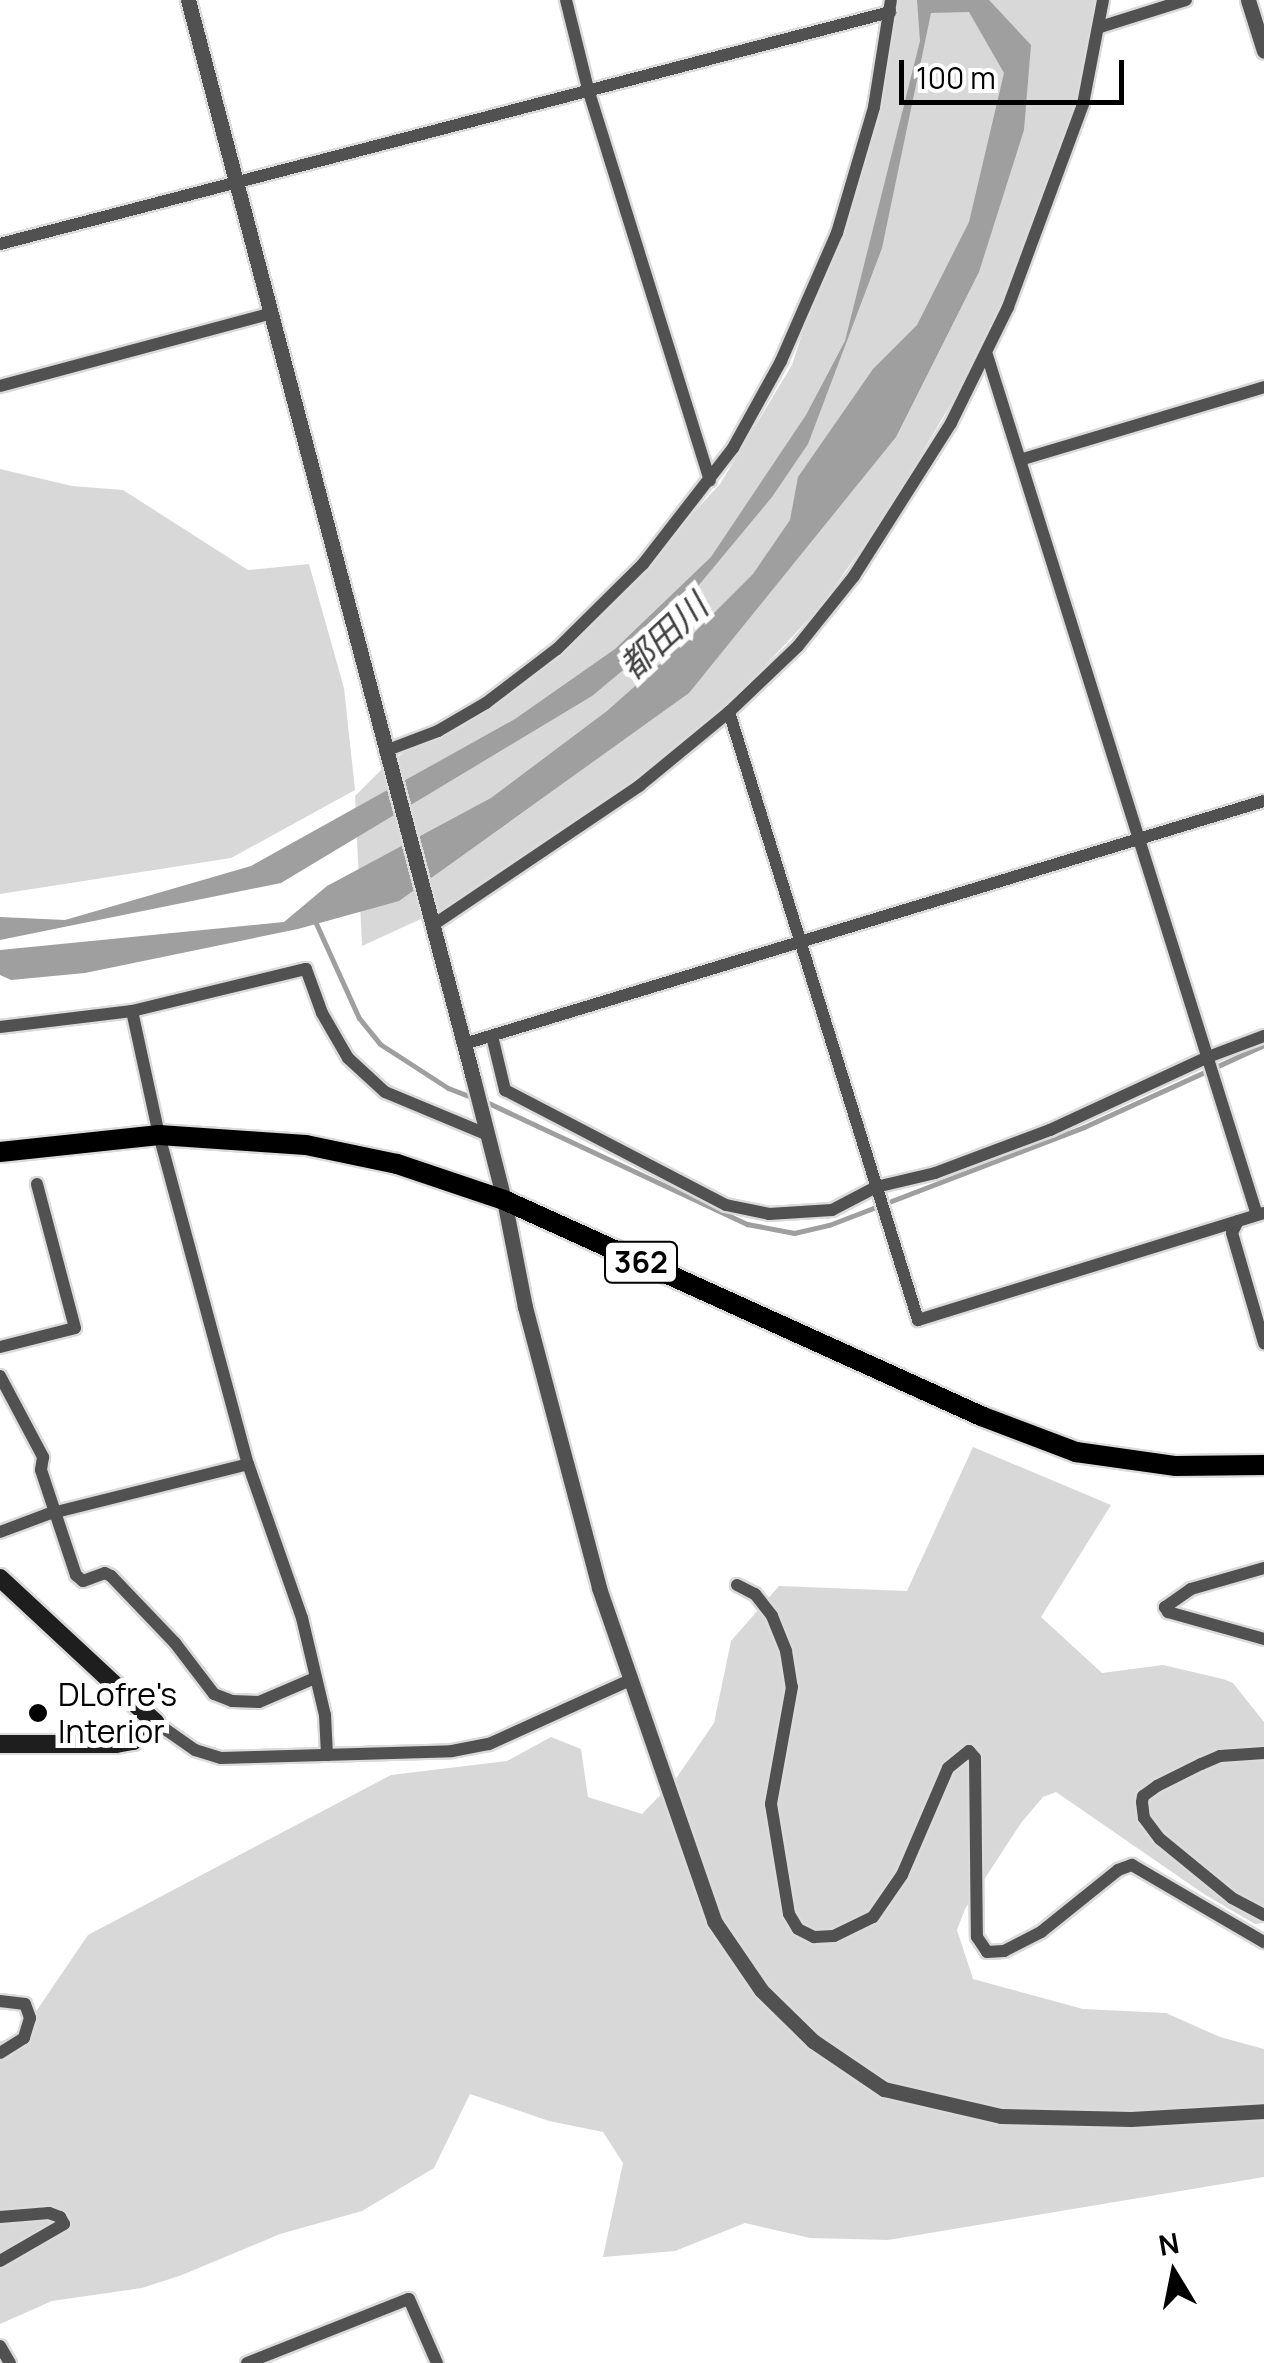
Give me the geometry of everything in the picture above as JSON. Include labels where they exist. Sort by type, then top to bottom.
[{"type":"highway","name":"362","points":[[0,1152],[159,1135],[306,1146],[397,1164],[504,1200],[981,1416],[1076,1452],[1176,1466],[1264,1465]]},
{"type":"main road","points":[[0,1578],[155,1722],[132,1741],[116,1744],[0,1744]]},
{"type":"street","points":[[188,0],[473,1078],[530,1326],[599,1588],[714,1921],[762,1990],[827,2051],[884,2089],[1000,2116],[1131,2119],[1264,2112]]},
{"type":"street","points":[[566,0],[588,90],[710,480]]},
{"type":"street","points":[[431,919],[639,786],[729,712],[798,646],[854,576],[918,479],[987,355],[1066,156],[1104,0]]},
{"type":"street","points":[[1100,27],[1186,0]]},
{"type":"street","points":[[1248,0],[1264,51]]},
{"type":"street","points":[[0,244],[891,6],[864,149],[826,261],[758,405],[710,480],[643,564],[533,669],[438,731],[384,751]]},
{"type":"street","points":[[0,386],[268,314]]},
{"type":"street","points":[[729,712],[918,1320],[1261,1214],[1208,1058],[1142,838],[987,355]]},
{"type":"street","points":[[1022,460],[1264,387]]},
{"type":"street","points":[[464,1044],[1264,801]]},
{"type":"street","points":[[0,1027],[132,1011],[306,969],[322,1013],[348,1058],[385,1092],[486,1134]]},
{"type":"street","points":[[132,1011],[159,1135],[248,1464],[302,1618],[325,1715],[327,1755]]},
{"type":"street","points":[[492,1036],[505,1090],[726,1205],[770,1214],[832,1210],[877,1189],[935,1173],[1050,1130],[1264,1036]]},
{"type":"street","points":[[0,1347],[75,1328],[37,1184]]},
{"type":"street","points":[[1238,1220],[1232,1233],[1264,1343]]},
{"type":"street","points":[[0,1376],[43,1457],[42,1470],[54,1515],[76,1576],[82,1581],[104,1574],[111,1576],[174,1643],[214,1694],[232,1701],[259,1702],[315,1678]]},
{"type":"street","points":[[0,1532],[248,1464]]},
{"type":"street","points":[[1264,1568],[1191,1589],[1165,1607],[1168,1612],[1264,1638]]},
{"type":"street","points":[[737,1585],[756,1594],[772,1616],[786,1650],[792,1687],[771,1804],[788,1914],[798,1929],[814,1937],[834,1936],[873,1917],[902,1875],[948,1768],[969,1751],[975,1758],[977,1937],[987,1952],[1004,1952],[1041,1932],[1118,1870],[1132,1865],[1264,1942]]},
{"type":"street","points":[[155,1722],[195,1750],[221,1758],[452,1751],[489,1744],[630,1680]]},
{"type":"street","points":[[1264,1753],[1220,1756],[1200,1764],[1157,1786],[1143,1796],[1142,1802],[1144,1818],[1160,1839],[1232,1898],[1264,1915]]},
{"type":"street","points":[[0,2001],[25,2004],[30,2018],[24,2038],[0,2053]]},
{"type":"street","points":[[0,2217],[49,2213],[60,2217],[64,2224],[0,2262]]},
{"type":"street","points":[[247,2363],[409,2299],[437,2363]]},
{"type":"street","points":[[0,2346],[10,2363]]},
{"type":"shaded area","points":[[887,0],[1095,0],[1085,70],[1054,179],[977,360],[885,515],[821,606],[712,722],[558,836],[447,907],[362,946],[355,796],[388,763],[577,639],[720,484],[792,365],[870,123]]},
{"type":"shaded area","points":[[917,0],[989,0],[1031,45],[1024,130],[979,272],[896,437],[689,693],[399,901],[298,929],[85,973],[11,980],[0,975],[0,950],[284,922],[327,886],[491,798],[607,711],[753,574],[790,520],[798,477],[873,369],[917,325],[969,222],[1004,73],[969,12],[931,13],[882,248],[808,444],[772,497],[640,656],[592,696],[281,883],[0,940],[0,917],[65,920],[251,866],[515,719],[615,649],[711,557],[806,415],[845,341],[920,41]]},
{"type":"shaded area","points":[[0,469],[72,486],[123,490],[248,570],[309,564],[344,688],[355,790],[231,858],[0,894]]},
{"type":"shaded area","points":[[973,1447],[1111,1505],[1041,1617],[1102,1673],[1163,1665],[1223,1679],[1233,1683],[1264,1722],[1264,1923],[1255,1924],[1204,1894],[1056,1792],[1043,1797],[1021,1823],[965,1909],[957,1930],[973,1979],[1083,2009],[1166,2013],[1220,2037],[1264,2049],[1264,2177],[888,2240],[810,2238],[745,2223],[675,2251],[603,2257],[623,2163],[603,2132],[549,2121],[470,2094],[434,2168],[362,2211],[280,2234],[142,2288],[52,2301],[0,2324],[0,2041],[18,2038],[88,1935],[391,1775],[507,1761],[551,1737],[581,1749],[588,1797],[642,1814],[675,1780],[714,1723],[731,1641],[779,1586],[907,1591]]},
{"type":"waterway","points":[[314,919],[359,1018],[380,1044],[448,1088],[472,1097]]},
{"type":"waterway","points":[[482,1100],[747,1224],[794,1233],[829,1225],[1084,1127],[1264,1045]]},
{"type":"place","name":"DLofre's Interior","points":[[38,1713]]},
{"type":"water label","name":"都田川","points":[[663,636]]}]
